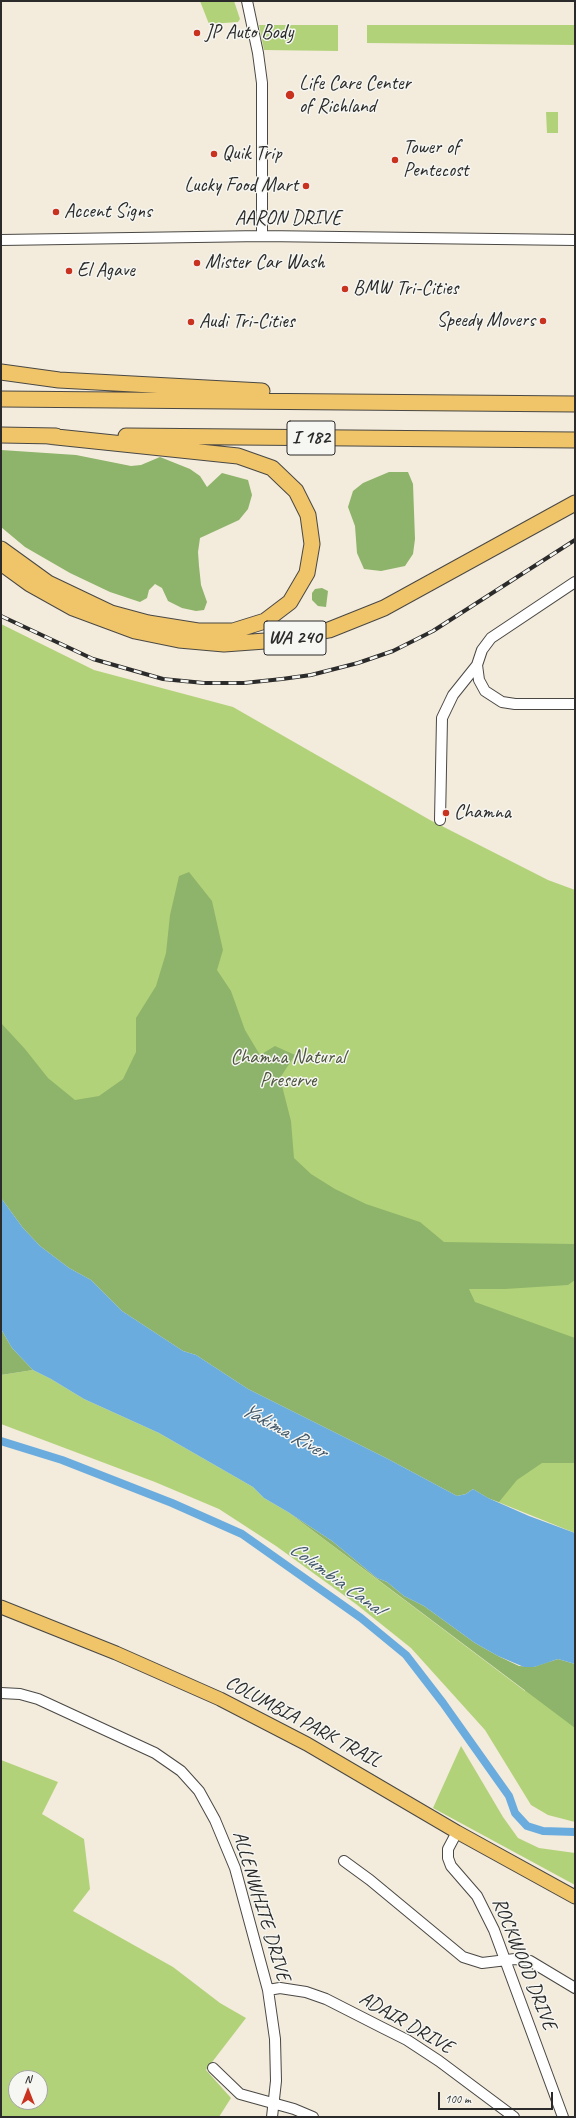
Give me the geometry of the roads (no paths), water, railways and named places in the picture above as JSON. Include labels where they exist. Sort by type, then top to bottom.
[{"type":"highway","points":[[1,372],[59,380],[423,401]]},
{"type":"highway","name":"I 182","points":[[1,399],[423,401],[575,404]]},
{"type":"highway","name":"I 182","points":[[1,435],[575,440]]},
{"type":"highway","points":[[1,549],[48,583],[104,610],[148,623],[198,631],[233,631],[265,622],[290,602],[307,573],[312,544],[308,515],[296,491],[272,468],[249,458],[232,455],[47,436]]},
{"type":"highway","name":"WA 240","points":[[1,563],[30,584],[67,605],[111,624],[135,631],[200,642],[224,644],[279,640],[329,630],[384,608],[575,503]]},
{"type":"main road","name":"COLUMBIA PARK TRAIL","points":[[1,1607],[123,1656],[220,1699],[307,1744],[457,1832],[575,1897]]},
{"type":"street","points":[[247,1],[258,53],[262,82],[262,236]]},
{"type":"street","name":"AARON DRIVE","points":[[1,240],[262,236],[575,240]]},
{"type":"street","points":[[440,820],[442,718],[452,695],[477,665],[482,650],[491,638],[575,582]]},
{"type":"street","points":[[477,665],[479,680],[485,691],[502,702],[515,704],[575,704]]},
{"type":"street","name":"ALLENWHITE DRIVE","points":[[1,1693],[20,1694],[38,1699],[148,1749],[168,1761],[190,1780],[209,1808],[235,1868],[268,1990],[275,2039],[274,2104],[272,2117]]},
{"type":"street","name":"ROCKWOOD DRIVE","points":[[457,1832],[448,1850],[448,1858],[451,1866],[477,1896],[494,1930],[506,1959],[563,2117]]},
{"type":"street","points":[[344,1861],[370,1880],[463,1957],[482,1963],[493,1963],[506,1959],[530,1961],[575,1988]]},
{"type":"street","name":"ADAIR DRIVE","points":[[268,1990],[280,1988],[306,1992],[326,1999],[407,2040],[450,2068],[514,2117]]},
{"type":"street","points":[[213,2068],[240,2094],[313,2117]]},
{"type":"water","name":"Yakima River","points":[[1,1198],[23,1228],[40,1246],[69,1268],[91,1280],[122,1311],[183,1351],[196,1355],[248,1389],[388,1459],[457,1496],[466,1494],[473,1489],[488,1498],[529,1516],[575,1533],[575,1664],[558,1659],[534,1667],[524,1667],[498,1656],[475,1643],[424,1606],[404,1596],[387,1582],[377,1578],[332,1541],[264,1498],[253,1487],[159,1433],[84,1399],[33,1370],[12,1348],[1,1329]]},
{"type":"waterway","name":"Columbia Canal","points":[[1,1441],[62,1460],[172,1503],[242,1534],[361,1618],[406,1655],[443,1703],[509,1796],[515,1813],[527,1826],[543,1831],[575,1832]]},
{"type":"railway","points":[[1,616],[93,659],[163,679],[204,683],[244,683],[282,679],[311,675],[358,663],[393,651],[433,631],[575,540]]},
{"type":"place","name":"JP Auto Body","points":[[197,33]]},
{"type":"place","name":"Life Care Center of Richland","points":[[290,95]]},
{"type":"place","name":"Quik Trip","points":[[214,154]]},
{"type":"place","name":"Tower of Pentecost","points":[[395,160]]},
{"type":"place","name":"Lucky Food Mart","points":[[306,186]]},
{"type":"place","name":"Accent Signs","points":[[56,212]]},
{"type":"place","name":"Mister Car Wash","points":[[197,263]]},
{"type":"place","name":"El Agave","points":[[69,271]]},
{"type":"place","name":"BMW Tri-Cities","points":[[345,289]]},
{"type":"place","name":"Speedy Movers","points":[[543,321]]},
{"type":"place","name":"Audi Tri-Cities","points":[[191,322]]},
{"type":"place","name":"Chamna","points":[[446,813]]},
{"type":"park label","name":"Chamna Natural Preserve","points":[[288,1070]]}]
